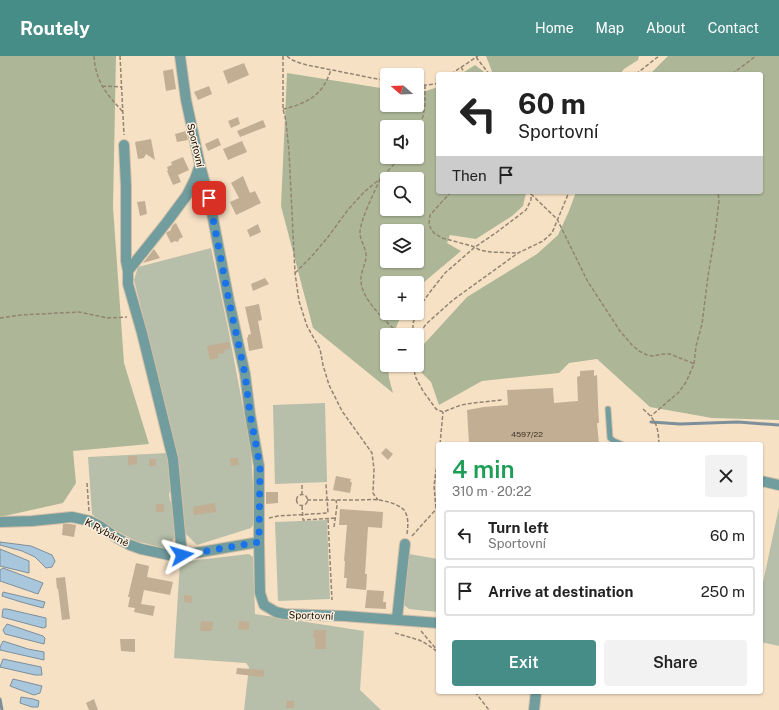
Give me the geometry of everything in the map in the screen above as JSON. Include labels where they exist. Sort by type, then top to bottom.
[{"type":"street","name":"Sportovní","points":[[180,56],[186,100],[200,165],[209,198],[245,374],[250,414],[260,466],[260,593],[264,605],[276,612],[285,614],[397,619],[436,623]]},
{"type":"street","points":[[124,145],[126,186],[126,261],[128,284],[173,459],[182,555]]},
{"type":"street","points":[[128,271],[187,195],[200,165]]},
{"type":"street","points":[[763,481],[779,485]]},
{"type":"street","name":"K Rybárně","points":[[0,522],[32,521],[72,516],[90,521],[118,538],[141,549],[170,555],[182,555],[259,542]]},
{"type":"street","points":[[397,619],[405,544]]},
{"type":"street","points":[[534,710],[536,694]]},
{"type":"lane","points":[[608,409],[610,438],[616,442]]},
{"type":"path","points":[[94,56],[99,81],[123,112]]},
{"type":"path","points":[[120,56],[124,145]]},
{"type":"path","points":[[283,56],[283,109],[286,121],[289,152],[295,273],[299,301],[307,326],[320,349],[322,365],[329,384],[342,411],[372,453],[374,469],[373,492],[374,496],[378,500]]},
{"type":"path","points":[[287,56],[302,64],[380,80]]},
{"type":"path","points":[[639,72],[659,56]]},
{"type":"path","points":[[735,72],[756,56]]},
{"type":"path","points":[[454,72],[477,57],[488,72]]},
{"type":"path","points":[[461,67],[464,72]]},
{"type":"path","points":[[283,109],[299,104],[314,96],[324,85],[331,70]]},
{"type":"path","points":[[421,120],[424,110],[425,86],[436,84]]},
{"type":"path","points":[[102,86],[122,86]]},
{"type":"path","points":[[387,172],[394,164]]},
{"type":"path","points":[[295,273],[312,256],[347,211],[364,192],[380,179]]},
{"type":"path","points":[[380,179],[363,220],[360,232],[361,242],[366,257],[361,280],[367,298],[393,328]]},
{"type":"path","points":[[449,194],[430,215],[430,229],[434,233],[442,238],[475,247],[480,250],[490,252],[518,253]]},
{"type":"path","points":[[424,302],[445,273],[475,247],[526,210],[531,200],[531,194]]},
{"type":"path","points":[[532,194],[558,219],[588,282],[620,331],[632,345],[639,351],[648,355],[653,356],[670,354],[694,364]]},
{"type":"path","points":[[423,328],[453,300],[518,253],[543,242],[552,232],[568,194]]},
{"type":"path","points":[[651,416],[679,392],[686,382],[694,364],[696,346],[702,324],[715,234],[718,194]]},
{"type":"path","points":[[0,318],[21,315],[79,312],[108,318],[137,316]]},
{"type":"path","points":[[415,372],[415,376],[423,391],[436,409],[443,412],[461,405],[502,400]]},
{"type":"path","points":[[643,409],[651,416],[658,429],[659,442]]},
{"type":"path","points":[[440,442],[443,412]]},
{"type":"path","points":[[436,472],[434,486],[436,501]]},
{"type":"path","points":[[87,483],[90,521]]},
{"type":"path","points":[[259,521],[278,516],[328,513],[326,484]]},
{"type":"path","points":[[302,485],[302,495]]},
{"type":"path","points":[[302,495],[306,497],[307,500]]},
{"type":"path","points":[[302,495],[297,499],[297,503],[302,506]]},
{"type":"path","points":[[307,500],[378,500],[398,506],[406,513],[408,519],[405,544]]},
{"type":"path","points":[[302,506],[306,504],[307,500]]},
{"type":"path","points":[[334,527],[337,506],[336,500]]},
{"type":"path","points":[[302,506],[303,520],[335,518]]},
{"type":"path","points":[[405,544],[436,509]]},
{"type":"path","points":[[328,519],[332,600]]},
{"type":"path","points":[[413,621],[436,650]]},
{"type":"path","points":[[395,633],[419,640],[436,651]]},
{"type":"path","points":[[477,694],[489,710]]},
{"type":"green space","points":[[0,56],[116,56],[113,207],[124,363],[149,444],[73,451],[76,483],[63,503],[0,517]]},
{"type":"green space","points":[[486,56],[639,56],[638,60],[622,72],[492,72]]},
{"type":"green space","points":[[668,56],[779,56],[779,420],[712,418],[650,407],[597,359],[569,363],[559,373],[482,381],[439,405],[431,382],[421,372],[424,372],[424,344],[467,297],[537,254],[558,235],[575,194],[763,194],[763,72],[652,72]]},
{"type":"green space","points":[[475,65],[484,72],[464,72]]},
{"type":"green space","points":[[287,73],[380,88],[380,112],[424,112],[424,92],[436,88],[436,194],[526,194],[523,206],[512,216],[476,239],[450,235],[447,243],[461,251],[424,282],[424,276],[380,276],[380,320],[399,320],[396,328],[380,328],[380,372],[389,372],[393,393],[313,328],[281,206]]},
{"type":"green space","points":[[211,248],[251,450],[255,522],[251,528],[197,545],[185,533],[179,463],[134,280],[138,267]]},
{"type":"green space","points":[[325,403],[327,482],[275,484],[273,405]]},
{"type":"green space","points":[[168,453],[172,486],[169,494],[170,501],[173,502],[175,537],[167,549],[136,541],[115,530],[92,514],[88,457]]},
{"type":"green space","points":[[779,507],[779,646],[763,642],[763,583]]},
{"type":"green space","points":[[327,520],[330,599],[278,601],[275,522]]},
{"type":"green space","points":[[249,554],[253,557],[255,614],[364,631],[360,690],[381,710],[244,710],[249,667],[246,663],[174,658],[180,562]]},
{"type":"green space","points":[[409,554],[436,559],[436,612],[409,609],[404,605]]},
{"type":"water","points":[[0,542],[31,546],[52,555],[55,561],[52,567],[46,568],[35,557],[22,551],[0,545]]},
{"type":"water","points":[[0,549],[29,561],[29,573],[0,566]]},
{"type":"water","points":[[3,568],[43,583],[38,594],[0,581],[0,570]]},
{"type":"water","points":[[3,592],[45,602],[43,608],[2,596]]},
{"type":"water","points":[[3,609],[46,618],[46,627],[43,628],[2,617]]},
{"type":"water","points":[[7,624],[43,636],[45,638],[44,644],[5,634],[3,630]]},
{"type":"water","points":[[3,641],[28,649],[44,652],[44,660],[0,650]]},
{"type":"water","points":[[3,659],[41,667],[42,675],[35,675],[0,667]]},
{"type":"water","points":[[13,679],[42,686],[40,693],[34,695],[10,686]]},
{"type":"water","points":[[21,697],[39,701],[38,707],[32,707],[20,703]]},
{"type":"building","points":[[244,63],[249,75],[228,84],[223,71]]},
{"type":"building","points":[[173,69],[176,89],[166,91],[163,71]]},
{"type":"building","points":[[209,86],[212,94],[198,100],[194,92]]},
{"type":"building","points":[[238,117],[240,124],[231,128],[228,121]]},
{"type":"building","points":[[263,120],[266,127],[240,137],[237,131]]},
{"type":"building","points":[[186,131],[188,140],[177,142],[175,134]]},
{"type":"building","points":[[218,138],[221,145],[208,151],[205,144]]},
{"type":"building","points":[[151,139],[155,160],[146,154],[144,158],[138,159],[135,142]]},
{"type":"building","points":[[242,141],[247,152],[228,160],[223,149]]},
{"type":"building","points":[[183,157],[189,170],[178,175],[181,182],[173,185],[167,171],[167,167],[172,165],[171,162]]},
{"type":"building","points":[[243,176],[250,193],[255,191],[261,203],[236,215],[230,202],[239,198],[231,183]]},
{"type":"building","points":[[145,201],[147,214],[140,216],[137,202]]},
{"type":"building","points":[[176,223],[183,237],[179,239],[178,242],[175,241],[171,243],[166,233],[171,230]]},
{"type":"building","points":[[258,224],[261,232],[250,237],[247,230]]},
{"type":"building","points":[[154,249],[160,258],[143,263]]},
{"type":"building","points":[[265,278],[269,284],[253,291],[251,284]]},
{"type":"building","points":[[259,304],[262,320],[258,321],[263,348],[249,351],[247,338],[248,335],[251,334],[245,307]]},
{"type":"building","points":[[229,342],[230,349],[224,350],[225,353],[218,354],[218,358],[210,360],[207,346]]},
{"type":"building","points":[[594,370],[594,376],[597,375],[599,423],[597,423],[599,442],[469,442],[467,410],[508,405],[507,390],[553,388],[554,403],[578,401],[577,377],[580,376],[580,371]]},
{"type":"building","points":[[386,448],[393,454],[388,460],[381,453]]},
{"type":"building","points":[[128,456],[137,456],[137,464],[128,465]]},
{"type":"building","points":[[230,458],[238,458],[239,465],[231,466]]},
{"type":"building","points":[[149,459],[156,459],[156,466],[149,466]]},
{"type":"building","points":[[336,476],[351,479],[350,482],[352,482],[350,493],[333,490]]},
{"type":"building","points":[[266,492],[278,492],[278,503],[266,504]]},
{"type":"building","points":[[215,503],[216,512],[194,515],[193,507]]},
{"type":"building","points":[[156,504],[164,504],[164,512],[156,512]]},
{"type":"building","points":[[340,509],[383,512],[382,528],[368,527],[365,574],[367,574],[366,590],[346,588],[347,578],[344,578],[344,561],[347,525],[339,525]]},
{"type":"building","points":[[63,524],[76,525],[74,537],[62,535]]},
{"type":"building","points":[[136,563],[149,566],[147,577],[173,582],[170,595],[144,590],[141,604],[155,606],[153,616],[134,612],[135,608],[128,607],[130,597],[128,597]]},
{"type":"building","points":[[65,577],[70,619],[62,620],[56,578]]},
{"type":"building","points":[[367,590],[384,591],[383,602],[386,602],[386,609],[365,608]]},
{"type":"building","points":[[184,595],[192,596],[192,603],[184,602]]},
{"type":"building","points":[[201,621],[213,622],[212,631],[200,631]]},
{"type":"building","points":[[239,621],[249,622],[249,630],[238,629]]},
{"type":"building","points":[[314,630],[326,630],[326,649],[315,649],[315,638],[313,638]]},
{"type":"building","points":[[120,639],[135,639],[135,652],[121,651]]},
{"type":"building","points":[[237,668],[264,670],[264,677],[236,674]]},
{"type":"building","points":[[94,699],[98,710],[89,710],[86,703]]},
{"type":"building","points":[[287,701],[294,701],[294,708],[286,708]]},
{"type":"waterway","points":[[651,422],[680,424],[738,422],[779,425]]},
{"type":"waterway","points":[[0,699],[2,710]]},
{"type":"route","points":[[182,555],[259,542],[260,466],[250,414],[245,374],[209,198]]}]
